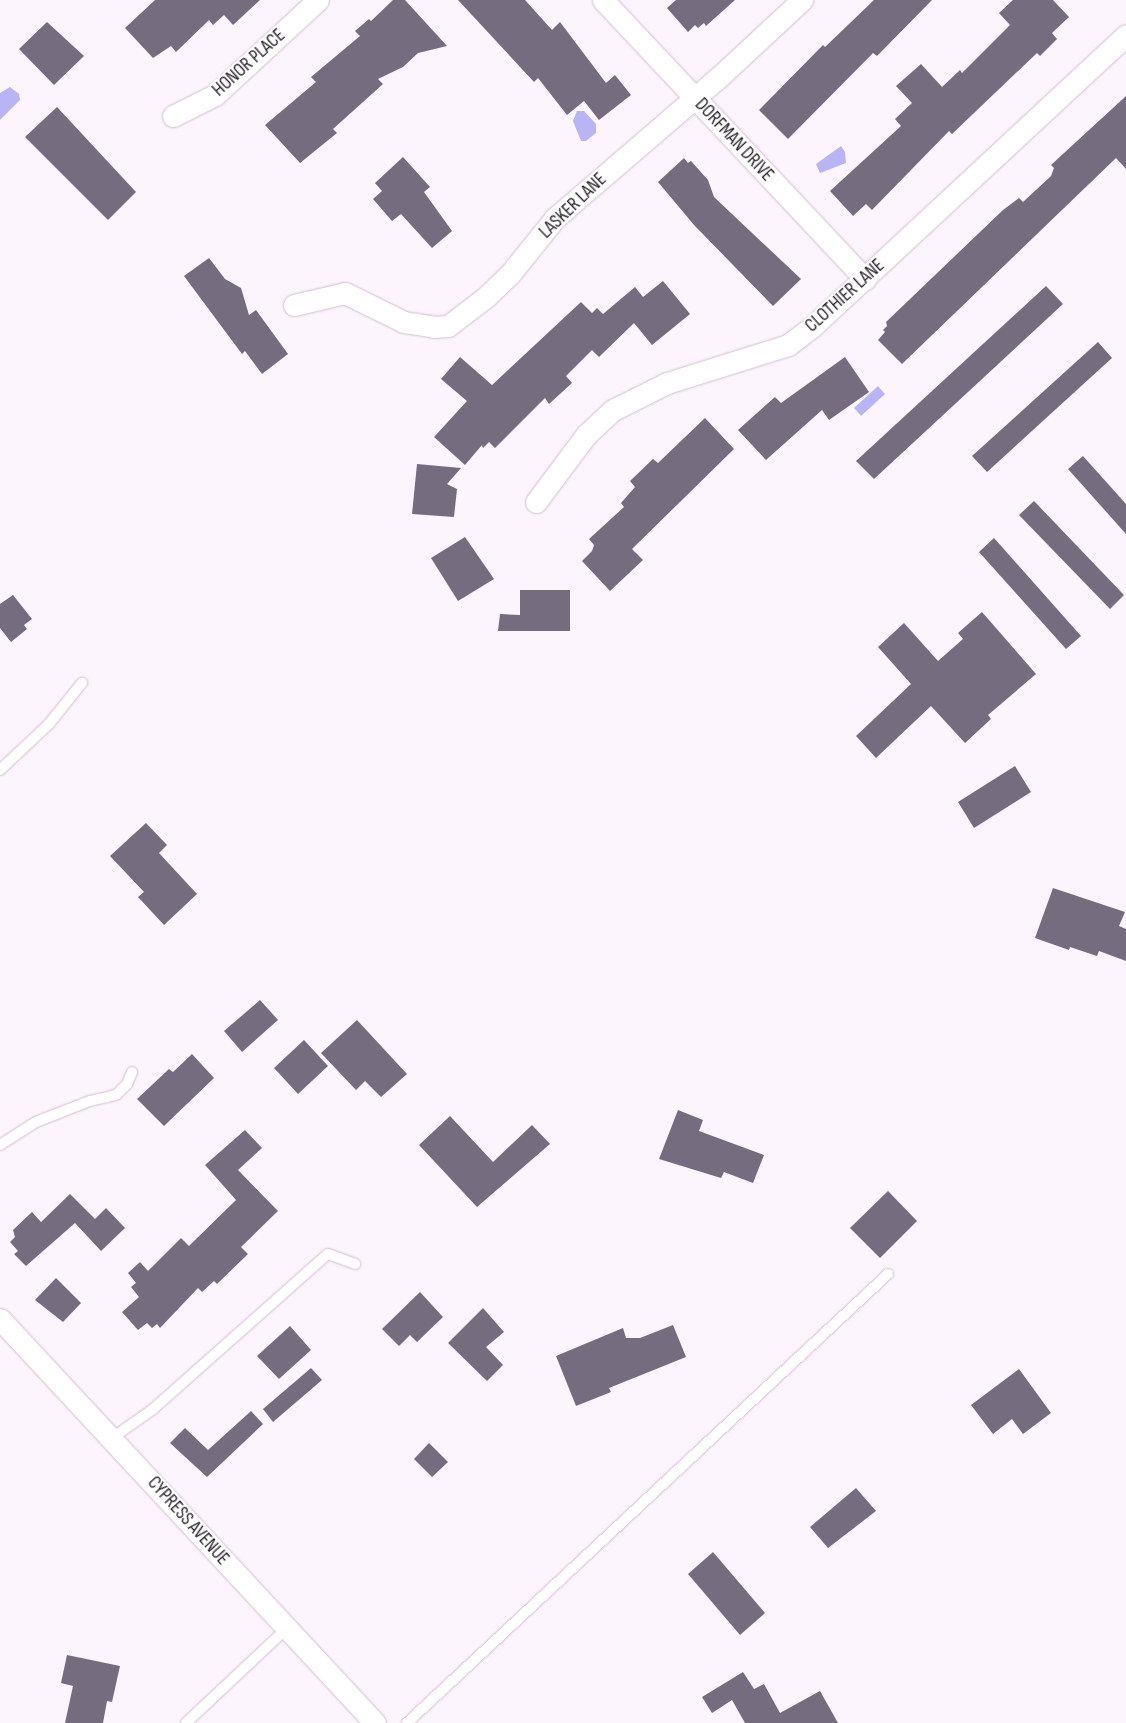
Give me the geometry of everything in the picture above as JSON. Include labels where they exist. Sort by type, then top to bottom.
[{"type":"street","name":"HONOR PLACE","points":[[173,116],[215,95],[318,0]]},
{"type":"street","name":"DORFMAN DRIVE","points":[[603,0],[865,279]]},
{"type":"street","name":"LASKER LANE","points":[[294,306],[345,292],[404,322],[434,327],[448,326],[486,297],[510,274],[555,218],[694,98],[802,0]]},
{"type":"street","name":"CLOTHIER LANE","points":[[536,502],[586,435],[613,410],[667,383],[788,345],[865,279],[1126,35]]},
{"type":"street","name":"CYPRESS AVENUE","points":[[0,1319],[375,1723]]},
{"type":"lane","points":[[0,770],[49,724],[82,683]]},
{"type":"lane","points":[[0,1145],[36,1122],[90,1101],[116,1095],[127,1084],[132,1072]]},
{"type":"lane","points":[[112,1438],[152,1410],[328,1254],[355,1264]]},
{"type":"lane","points":[[407,1723],[888,1274]]},
{"type":"lane","points":[[186,1723],[286,1629]]},
{"type":"shaded area","points":[[10,87],[19,94],[20,100],[0,120],[0,93]]},
{"type":"shaded area","points":[[577,111],[584,111],[596,124],[596,133],[586,141],[581,141],[573,121]]},
{"type":"shaded area","points":[[841,146],[845,152],[846,163],[820,173],[816,164]]},
{"type":"shaded area","points":[[878,386],[885,394],[861,416],[854,408]]},
{"type":"building","points":[[155,0],[260,0],[233,25],[224,15],[213,25],[209,20],[176,52],[171,46],[153,58],[125,28]]},
{"type":"building","points":[[393,0],[405,0],[447,46],[418,53],[403,67],[378,79],[383,84],[333,129],[337,133],[300,163],[265,125],[316,82],[311,77],[360,36],[355,31],[369,19],[371,21]]},
{"type":"building","points":[[458,0],[525,0],[552,30],[560,22],[606,83],[615,75],[631,95],[599,120],[584,101],[567,115],[538,78],[534,82]]},
{"type":"building","points":[[676,0],[735,0],[706,26],[704,23],[698,28],[695,25],[688,32],[667,8]]},
{"type":"building","points":[[874,0],[932,0],[877,56],[873,53],[788,139],[759,110],[823,45],[825,47]]},
{"type":"building","points":[[1013,0],[1053,0],[1069,17],[1052,33],[1057,39],[1040,56],[1037,53],[952,134],[949,131],[872,210],[866,204],[853,216],[830,191],[901,126],[895,119],[912,103],[896,86],[921,64],[942,87],[960,70],[962,73],[1010,25],[999,13]]},
{"type":"building","points":[[47,22],[84,56],[54,85],[19,49]]},
{"type":"building","points":[[1126,96],[1126,169],[1116,158],[902,364],[878,340],[885,332],[883,330],[887,326],[886,322],[1003,210],[1019,198],[1023,202],[1051,176],[1054,168],[1051,165]]},
{"type":"building","points":[[57,107],[136,192],[108,220],[25,137]]},
{"type":"building","points":[[403,157],[430,187],[424,192],[452,231],[432,248],[401,214],[392,221],[373,199],[382,191],[375,183]]},
{"type":"building","points":[[684,158],[688,163],[691,161],[708,180],[714,197],[801,279],[773,306],[694,225],[658,182]]},
{"type":"building","points":[[209,258],[225,279],[241,288],[249,315],[256,310],[288,354],[262,374],[245,351],[242,354],[184,276]]},
{"type":"building","points":[[663,281],[690,314],[652,345],[634,323],[599,357],[592,350],[566,376],[572,383],[549,404],[545,398],[495,448],[489,442],[483,448],[482,445],[465,465],[434,437],[467,401],[441,379],[460,357],[492,385],[581,302],[592,313],[597,308],[603,314],[635,287],[643,297]]},
{"type":"building","points":[[1046,286],[1063,304],[874,479],[856,461]]},
{"type":"building","points":[[1098,342],[1112,358],[987,472],[972,456]]},
{"type":"building","points":[[845,357],[869,392],[829,420],[822,410],[766,460],[738,430],[775,397],[781,403]]},
{"type":"building","points":[[705,418],[734,449],[632,549],[643,560],[610,591],[582,561],[592,551],[594,545],[589,539],[624,507],[621,503],[635,487],[630,481],[653,459],[658,463]]},
{"type":"building","points":[[1083,456],[1126,504],[1126,534],[1068,469]]},
{"type":"building","points":[[417,464],[461,468],[447,484],[457,489],[454,517],[412,514]]},
{"type":"building","points":[[1034,501],[1124,595],[1110,609],[1019,515]]},
{"type":"building","points":[[465,537],[494,579],[458,601],[431,558]]},
{"type":"building","points":[[994,538],[1081,636],[1066,649],[979,552]]},
{"type":"building","points":[[520,590],[570,590],[570,631],[498,631],[500,614],[520,615]]},
{"type":"building","points":[[13,595],[32,619],[24,625],[27,629],[11,642],[0,628],[0,604]]},
{"type":"building","points":[[982,612],[1036,674],[988,715],[991,719],[965,743],[931,706],[876,758],[856,736],[911,684],[878,647],[904,623],[938,661],[963,639],[958,633]]},
{"type":"building","points":[[1015,766],[1031,792],[974,828],[958,802]]},
{"type":"building","points":[[146,823],[167,845],[159,853],[197,894],[164,925],[138,897],[144,892],[110,856]]},
{"type":"building","points":[[1053,888],[1125,912],[1119,926],[1126,929],[1126,961],[1099,951],[1097,956],[1070,947],[1069,950],[1035,938]]},
{"type":"building","points":[[260,1000],[278,1020],[242,1052],[224,1031]]},
{"type":"building","points":[[357,1020],[407,1074],[381,1097],[365,1081],[356,1090],[321,1053]]},
{"type":"building","points":[[304,1040],[328,1066],[298,1094],[274,1068]]},
{"type":"building","points":[[192,1054],[214,1078],[164,1126],[137,1099],[169,1069],[173,1072]]},
{"type":"building","points":[[678,1110],[703,1120],[699,1131],[764,1155],[753,1183],[724,1172],[721,1178],[659,1159]]},
{"type":"building","points":[[450,1116],[493,1162],[532,1125],[550,1144],[477,1207],[419,1145]]},
{"type":"building","points":[[245,1130],[262,1148],[238,1170],[278,1211],[241,1247],[248,1254],[217,1284],[214,1281],[202,1292],[198,1288],[160,1328],[157,1324],[152,1328],[147,1323],[138,1330],[122,1312],[139,1297],[131,1287],[136,1283],[128,1273],[140,1262],[148,1271],[181,1238],[189,1246],[236,1200],[205,1165]]},
{"type":"building","points":[[888,1191],[917,1221],[880,1258],[850,1228]]},
{"type":"building","points":[[70,1194],[95,1219],[106,1208],[125,1228],[101,1251],[75,1223],[26,1266],[14,1254],[18,1251],[10,1242],[15,1237],[13,1230],[32,1212],[41,1222]]},
{"type":"building","points":[[56,1278],[81,1303],[63,1322],[35,1300]]},
{"type":"building","points":[[420,1292],[443,1317],[417,1342],[410,1335],[399,1346],[382,1329]]},
{"type":"building","points":[[483,1308],[504,1332],[486,1347],[503,1365],[487,1381],[448,1343]]},
{"type":"building","points":[[673,1325],[686,1357],[609,1388],[611,1392],[576,1406],[556,1356],[623,1328],[626,1338],[640,1338]]},
{"type":"building","points":[[290,1326],[311,1350],[279,1379],[257,1356]]},
{"type":"building","points":[[311,1368],[322,1380],[273,1422],[263,1409]]},
{"type":"building","points":[[1019,1369],[1051,1413],[1023,1434],[1012,1419],[993,1434],[971,1405]]},
{"type":"building","points":[[251,1411],[263,1424],[207,1477],[170,1443],[185,1428],[208,1450]]},
{"type":"building","points":[[429,1443],[448,1462],[432,1477],[414,1459]]},
{"type":"building","points":[[856,1488],[876,1511],[828,1548],[810,1527]]},
{"type":"building","points":[[713,1552],[765,1613],[740,1635],[688,1574]]},
{"type":"building","points":[[67,1655],[120,1666],[112,1702],[107,1701],[103,1723],[65,1723],[73,1686],[61,1683]]},
{"type":"building","points":[[743,1672],[754,1689],[764,1684],[780,1713],[820,1691],[838,1723],[745,1723],[732,1700],[712,1713],[702,1697]]}]
